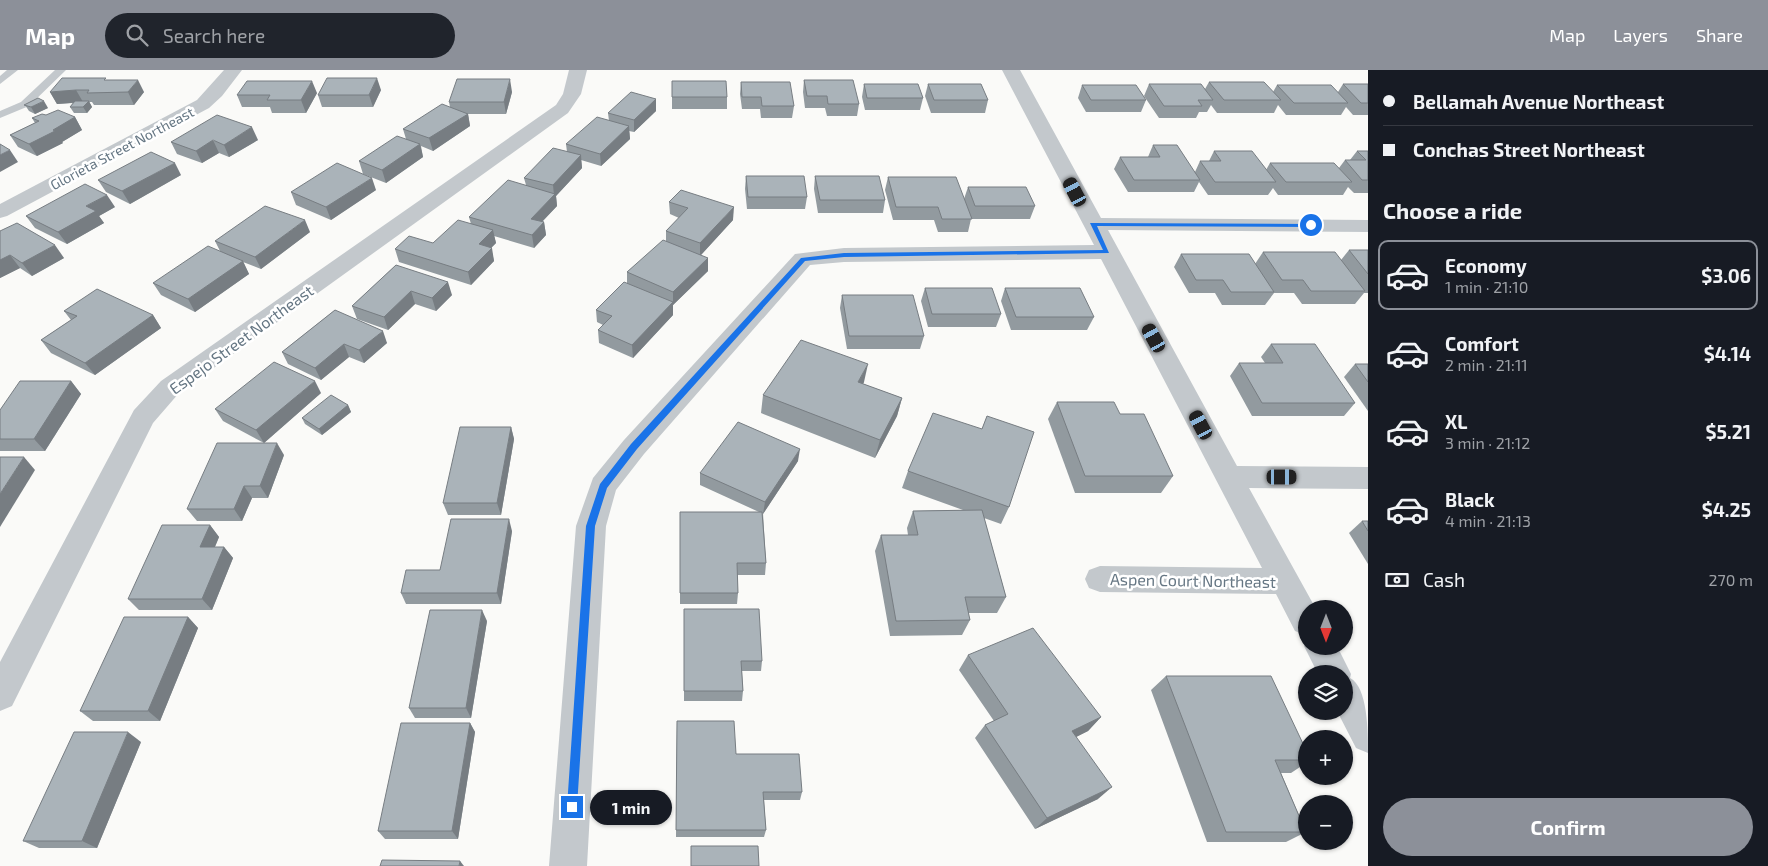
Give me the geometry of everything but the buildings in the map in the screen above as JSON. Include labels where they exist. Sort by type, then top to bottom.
[{"type":"street","name":"Glorieta Street Northeast","points":[[0,212],[203,104],[216,92],[233,70]]},
{"type":"street","name":"Espejo Street Northeast","points":[[0,695],[143,417],[170,387],[562,109],[572,94],[578,70]]},
{"type":"street","points":[[1012,70],[1092,224],[1298,605]]},
{"type":"street","points":[[1092,224],[1368,226]]},
{"type":"street","points":[[568,866],[590,526],[603,486],[634,446],[803,259],[844,255],[1107,252]]},
{"type":"street","points":[[1229,477],[1368,478]]},
{"type":"street","name":"Aspen Court Northeast","points":[[1100,580],[1285,581]]},
{"type":"street","points":[[1353,708],[1368,736]]},
{"type":"lane","points":[[0,81],[13,70]]},
{"type":"lane","points":[[0,116],[25,104],[61,70]]},
{"type":"route","points":[[572,807],[590,526],[603,486],[634,446],[803,259],[844,255],[1107,252],[1092,224],[1311,225]]}]
